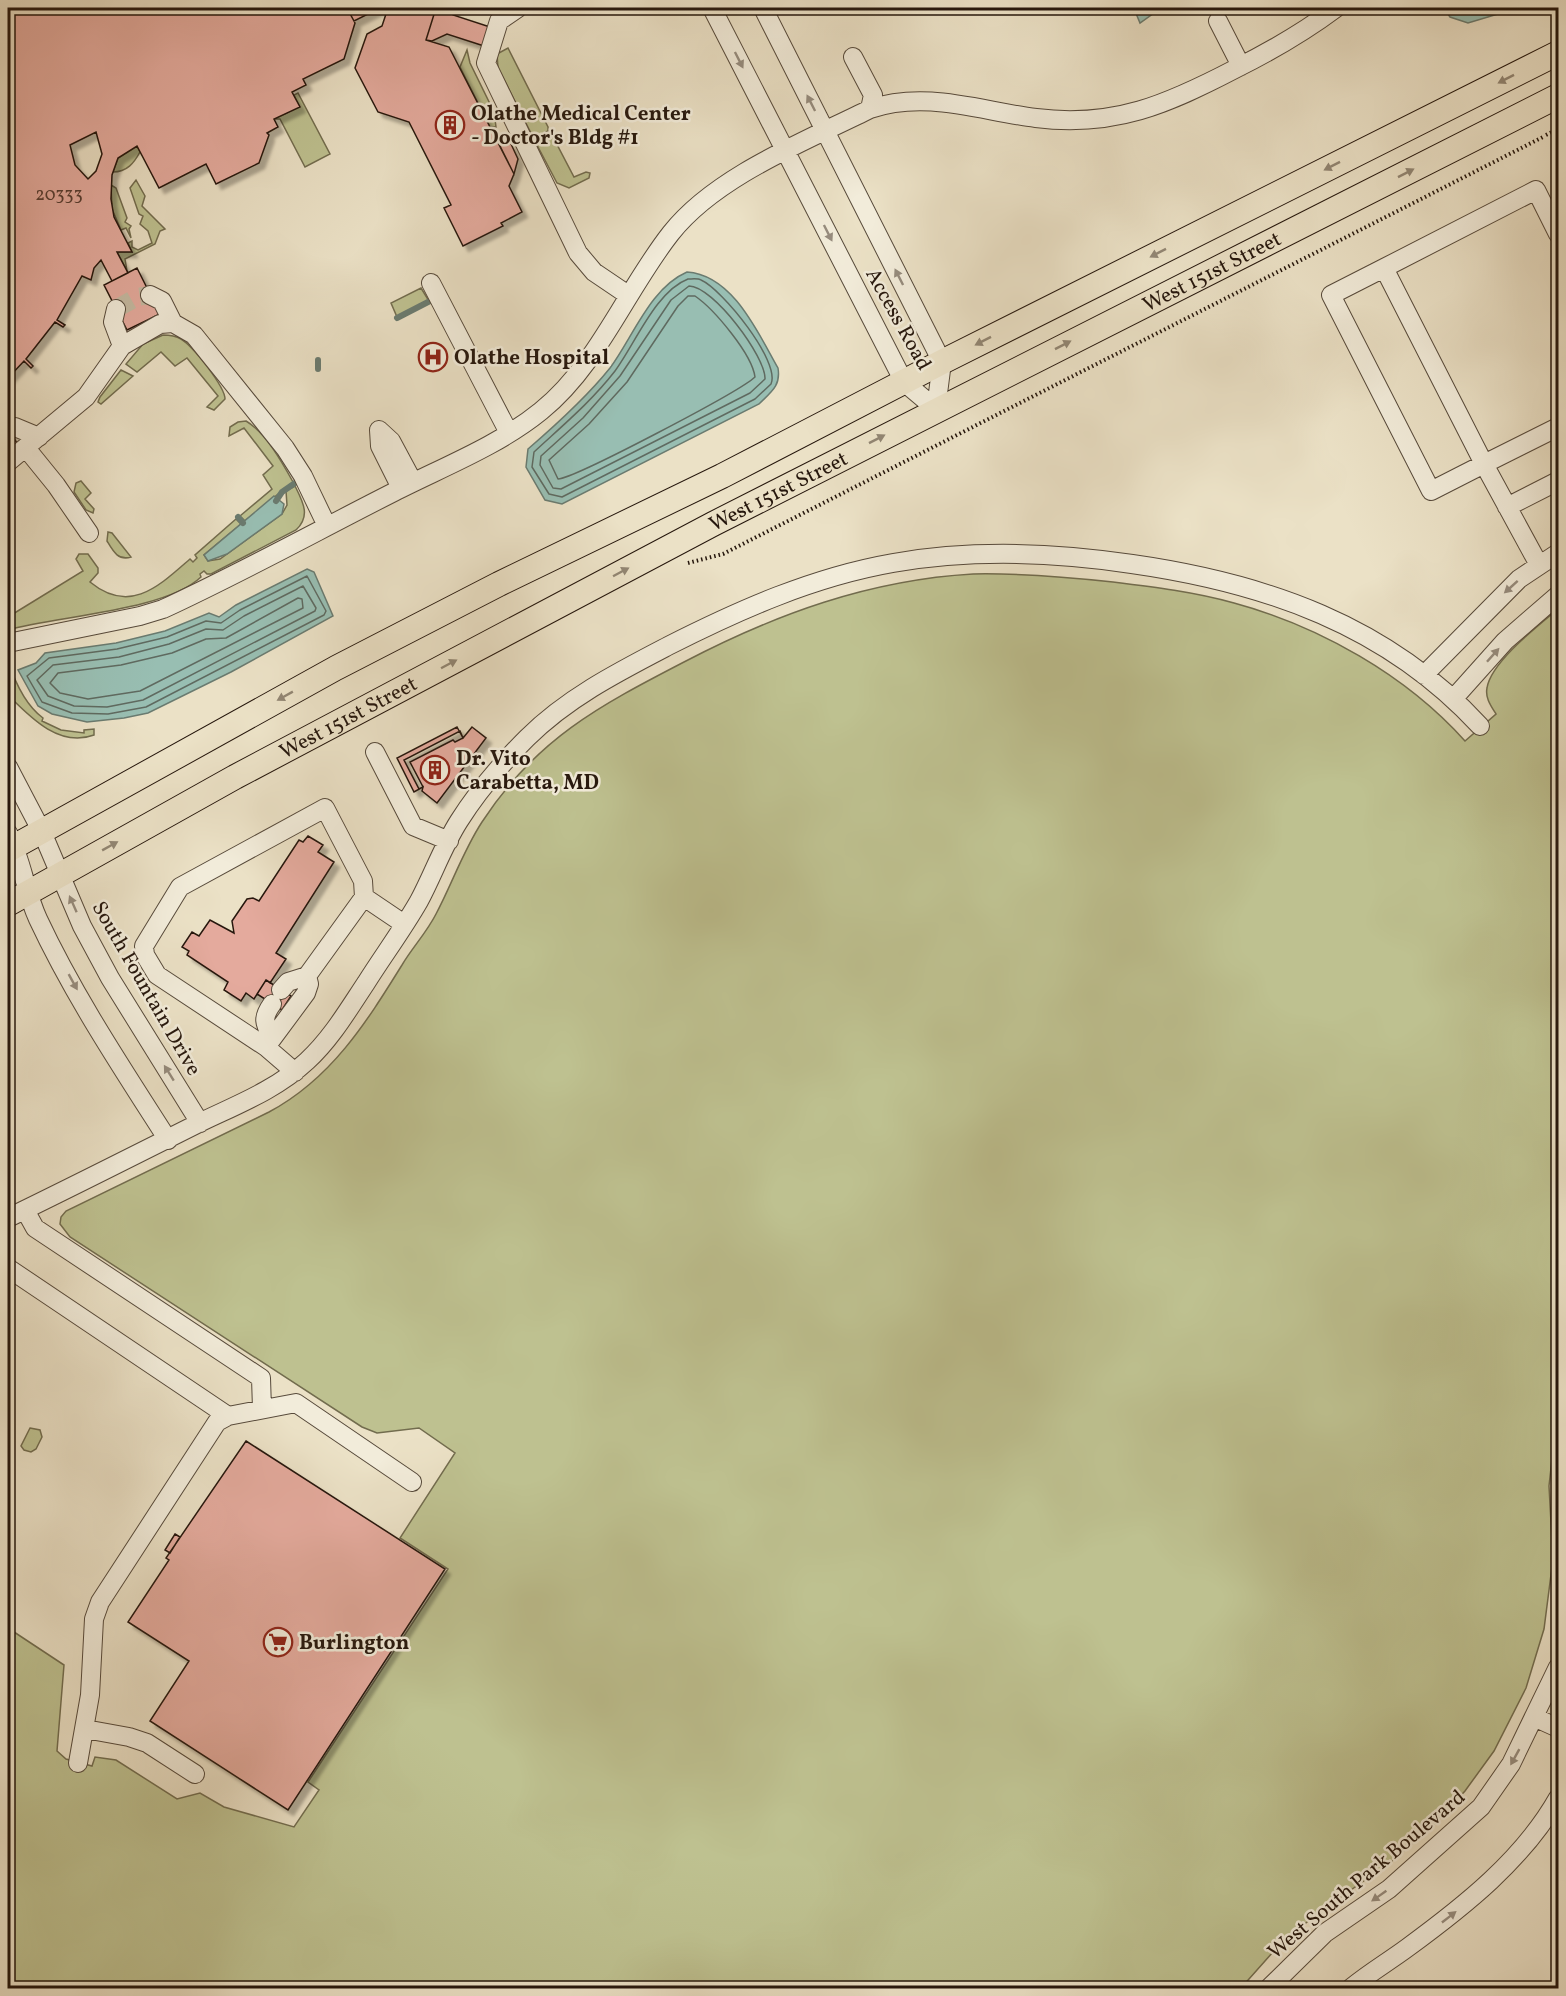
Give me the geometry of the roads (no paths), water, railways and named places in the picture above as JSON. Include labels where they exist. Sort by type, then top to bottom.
[{"type":"main road","name":"West 151st Street","points":[[10,843],[42,832],[336,668],[1558,52]]},
{"type":"main road","name":"West 151st Street","points":[[18,898],[287,749],[936,409],[1558,96]]},
{"type":"street","points":[[518,8],[499,21],[486,63],[578,253],[594,272],[628,296]]},
{"type":"street","name":"Access Road","points":[[712,8],[904,382],[936,409]]},
{"type":"street","name":"Access Road","points":[[762,8],[942,362],[936,409]]},
{"type":"street","points":[[8,643],[140,616],[163,609],[510,433],[564,391],[671,233],[698,205],[714,191],[870,109],[888,103],[932,101],[1037,118],[1108,119],[1168,103],[1295,36],[1336,8]]},
{"type":"street","points":[[1218,21],[1241,66]]},
{"type":"street","points":[[853,57],[873,95],[870,109]]},
{"type":"street","points":[[1558,234],[1536,190],[1331,295],[1431,491],[1558,428]]},
{"type":"street","points":[[1384,268],[1484,464],[1539,565]]},
{"type":"street","points":[[431,283],[510,433]]},
{"type":"street","points":[[150,295],[162,301],[172,323]]},
{"type":"street","points":[[116,309],[113,322],[123,346]]},
{"type":"street","points":[[8,462],[86,397],[123,346],[160,324],[172,323],[194,335],[285,448],[299,469],[327,526]]},
{"type":"street","points":[[8,427],[15,427],[33,442],[88,533]]},
{"type":"street","points":[[1507,507],[1558,481]]},
{"type":"street","points":[[8,1218],[272,1088],[295,1072],[310,1059],[341,1021],[404,924],[448,841],[478,794],[544,721],[606,679],[747,608],[817,582],[892,563],[966,554],[1032,552],[1177,570],[1246,586],[1293,601],[1366,636],[1454,698],[1480,726]]},
{"type":"street","points":[[1424,675],[1491,605],[1539,565],[1558,553]]},
{"type":"street","points":[[1454,698],[1505,641],[1558,595]]},
{"type":"street","points":[[375,752],[413,826],[448,841]]},
{"type":"street","points":[[8,768],[42,832],[59,874]]},
{"type":"street","points":[[269,1042],[264,1017],[277,997],[288,982],[308,976],[364,897],[363,880],[325,808],[180,887],[144,946],[150,964],[167,983],[269,1042],[295,1072]]},
{"type":"street","points":[[10,843],[18,898],[50,942],[96,1025],[168,1140]]},
{"type":"street","name":"South Fountain Drive","points":[[59,874],[110,978],[200,1123]]},
{"type":"street","points":[[364,897],[404,924]]},
{"type":"street","points":[[269,1042],[306,993],[309,984],[308,976]]},
{"type":"street","points":[[25,1210],[35,1228],[261,1378],[262,1408]]},
{"type":"street","points":[[8,1268],[228,1416]]},
{"type":"street","points":[[78,1763],[93,1668],[94,1619],[100,1602],[218,1422],[228,1416],[296,1403],[412,1482]]},
{"type":"street","name":"West South Park Boulevard","points":[[1269,1989],[1325,1933],[1389,1889],[1481,1807],[1511,1764],[1536,1718],[1558,1667]]},
{"type":"street","points":[[1536,1718],[1558,1728]]},
{"type":"street","points":[[85,1729],[129,1737],[147,1743],[195,1774]]},
{"type":"street","points":[[1351,1989],[1371,1971],[1440,1923],[1486,1885],[1512,1858],[1558,1798]]},
{"type":"water","points":[[1129,8],[1161,8],[1140,23],[1135,11]]},
{"type":"water","points":[[1444,8],[1518,8],[1468,23],[1450,17]]},
{"type":"water","points":[[687,272],[718,283],[742,308],[778,368],[778,380],[774,388],[759,404],[562,504],[545,500],[526,467],[528,449],[591,390],[610,368],[652,301],[674,279]]},
{"type":"water","points":[[274,496],[284,504],[282,514],[227,554],[208,561],[204,555]]},
{"type":"water","points":[[307,569],[314,572],[333,616],[231,672],[148,713],[87,722],[52,714],[38,706],[18,670],[36,663],[45,653],[116,643],[165,631],[209,613],[219,617],[236,605]]},
{"type":"waterway","points":[[397,318],[430,301]]},
{"type":"waterway","points":[[318,360],[318,369]]},
{"type":"waterway","points":[[276,501],[282,492],[295,483]]},
{"type":"waterway","points":[[238,517],[243,523]]},
{"type":"tunnel","points":[[116,309],[137,297],[150,295]]},
{"type":"place","name":"Olathe Medical Center - Doctor's Bldg #1","points":[[450,125]]},
{"type":"place","name":"Olathe Hospital","points":[[433,357]]},
{"type":"place","name":"Dr. Vito Carabetta, MD","points":[[435,770]]},
{"type":"place","name":"Burlington","points":[[278,1642]]}]
